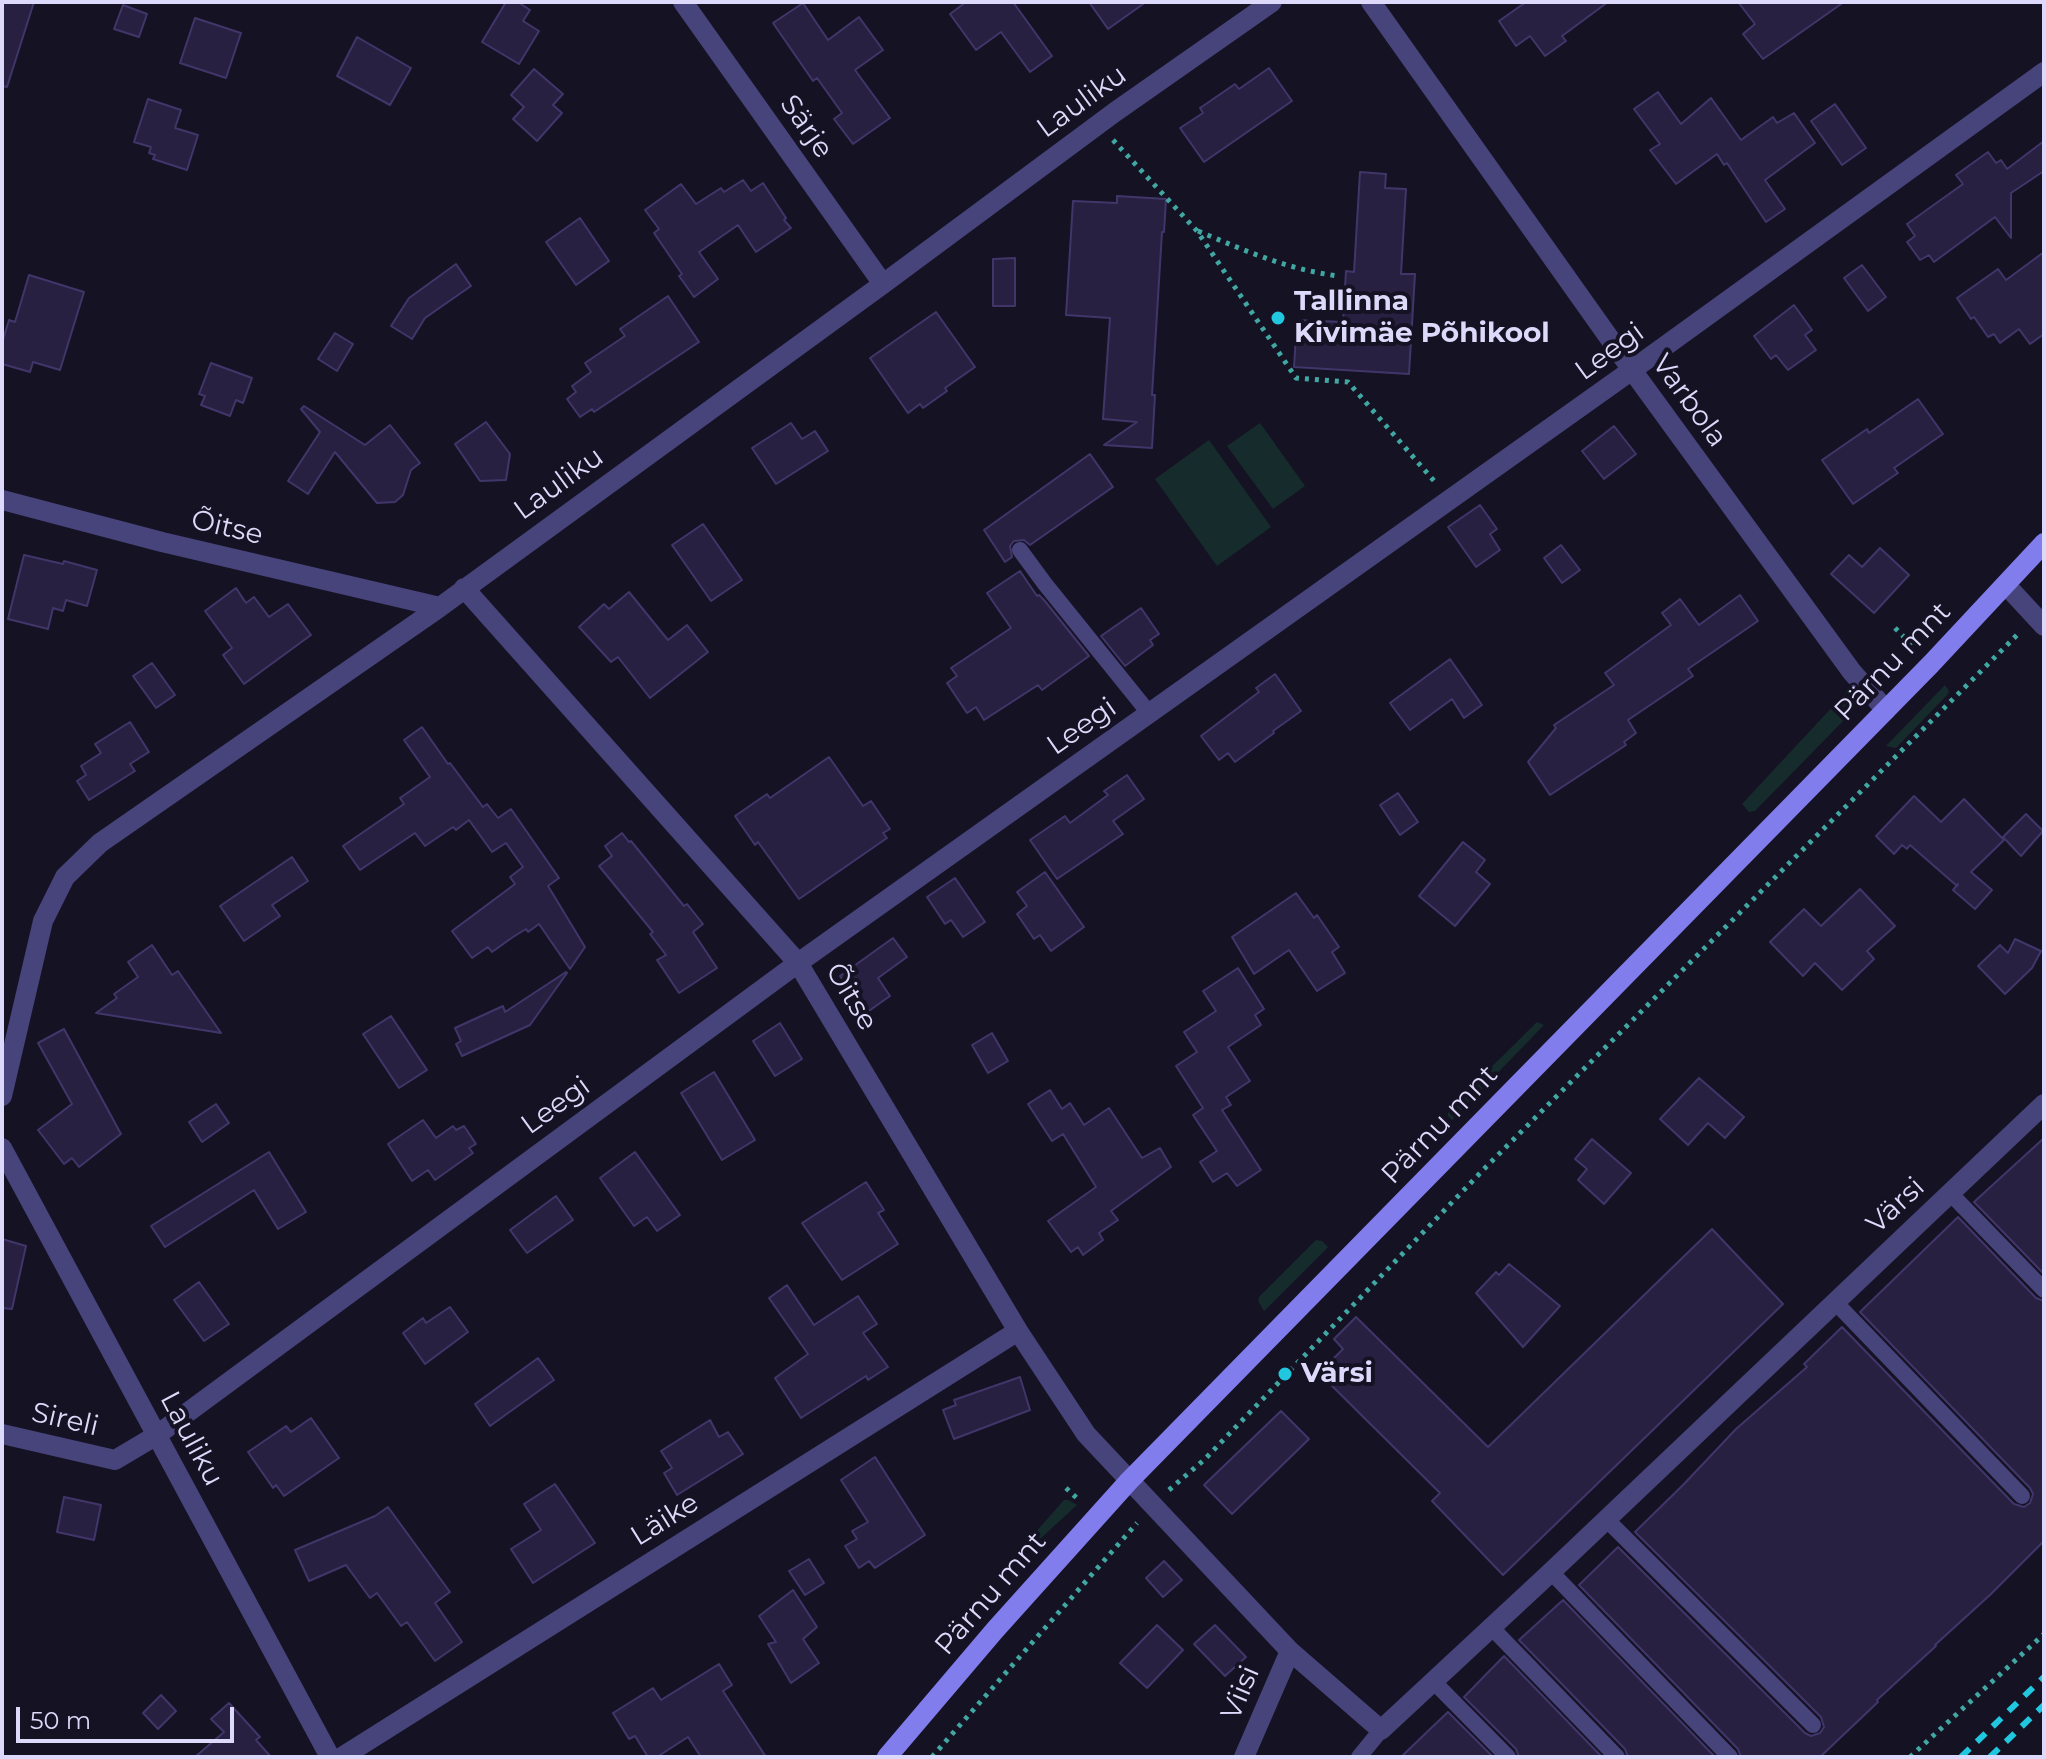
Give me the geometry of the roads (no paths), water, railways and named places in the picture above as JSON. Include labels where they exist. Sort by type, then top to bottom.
[{"type":"main road","name":"Pärnu mnt","points":[[887,1757],[995,1630],[1129,1481],[1886,710],[2044,543]]},
{"type":"street","name":"Särje","points":[[683,2],[883,284]]},
{"type":"street","name":"Lauliku","points":[[2,1096],[43,921],[65,877],[100,843],[440,607],[1272,2]]},
{"type":"street","name":"Varbola","points":[[1371,2],[1632,370],[1852,672],[1886,710]]},
{"type":"street","name":"Leegi","points":[[157,1435],[798,963],[1632,370],[2044,72]]},
{"type":"street","name":"Õitse","points":[[2,500],[162,542],[440,607]]},
{"type":"street","points":[[2006,585],[2040,621]]},
{"type":"street","name":"Õitse","points":[[464,588],[798,963],[1018,1331],[1086,1434],[1129,1481]]},
{"type":"street","name":"Värsi","points":[[1381,1730],[2044,1104]]},
{"type":"street","name":"Lauliku","points":[[2,1148],[330,1757]]},
{"type":"street","name":"Läike","points":[[342,1757],[1018,1331]]},
{"type":"street","name":"Sireli","points":[[2,1434],[115,1460],[157,1435]]},
{"type":"street","points":[[1129,1481],[1290,1651],[1381,1730]]},
{"type":"street","name":"Viisi","points":[[1244,1757],[1290,1651]]},
{"type":"lane","points":[[1020,550],[1149,713]]},
{"type":"lane","points":[[1950,1193],[2044,1290]]},
{"type":"lane","points":[[1835,1302],[2022,1496]]},
{"type":"lane","points":[[1606,1519],[1813,1725]]},
{"type":"lane","points":[[1551,1572],[1730,1757]]},
{"type":"lane","points":[[1491,1627],[1617,1757]]},
{"type":"lane","points":[[1433,1681],[1508,1757]]},
{"type":"lane","points":[[1359,1757],[1381,1730]]},
{"type":"railway","points":[[1961,1757],[2044,1677]]},
{"type":"railway","points":[[1990,1757],[2044,1705]]},
{"type":"place","name":"Tallinna Kivimäe Põhikool","points":[[1278,318]]},
{"type":"place","name":"Värsi","points":[[1285,1374]]}]
